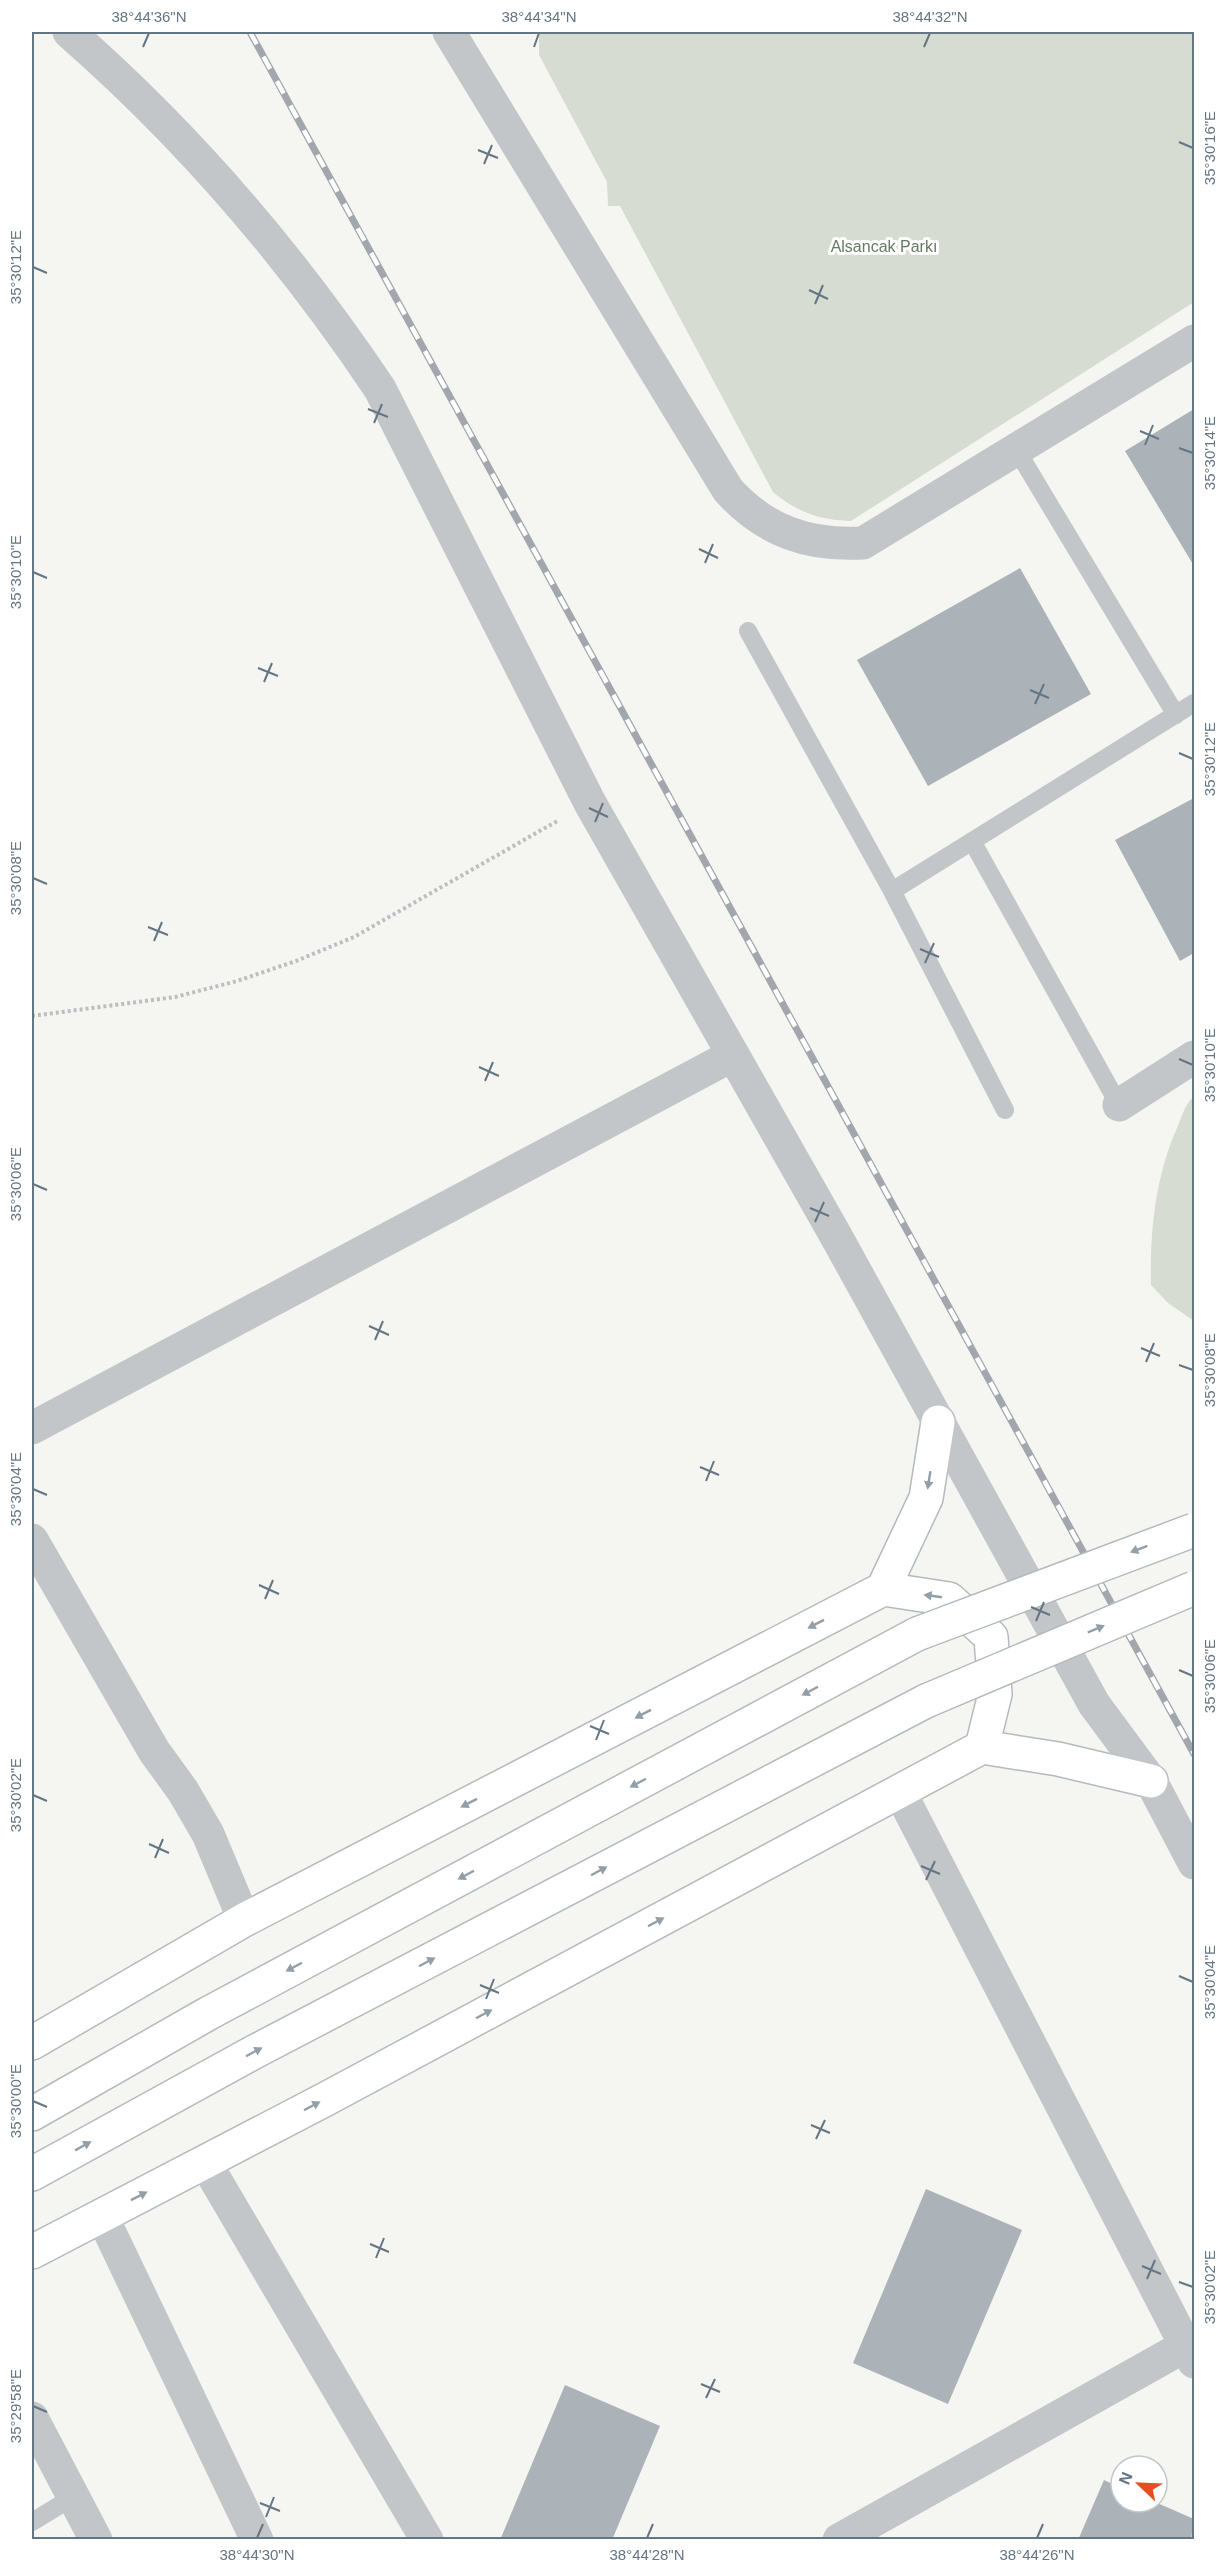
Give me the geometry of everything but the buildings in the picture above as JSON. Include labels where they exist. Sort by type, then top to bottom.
[{"type":"street","points":[[69,32],[150,107],[198,156],[288,260],[348,341],[380,389],[590,803],[1094,1704],[1150,1781],[1194,1863]]},
{"type":"street","points":[[449,32],[728,490],[761,521],[782,532],[808,540],[835,544],[862,543],[1194,341]]},
{"type":"street","points":[[32,1428],[733,1056]]},
{"type":"street","points":[[1119,1105],[1194,1057]]},
{"type":"street","points":[[883,1589],[926,1498],[938,1422]]},
{"type":"street","points":[[32,2114],[209,2013],[917,1634],[1194,1530]]},
{"type":"street","points":[[32,1540],[154,1751],[183,1791],[208,1834],[244,1920]]},
{"type":"street","points":[[32,2174],[256,2051],[926,1701],[1194,1588]]},
{"type":"street","points":[[32,2043],[244,1920],[883,1589],[949,1599],[991,1637],[995,1694],[982,1747]]},
{"type":"street","points":[[32,2252],[982,1747],[1058,1759],[1150,1781]]},
{"type":"street","points":[[839,2540],[1192,2350],[900,1792]]},
{"type":"street","points":[[205,2162],[427,2540]]},
{"type":"street","points":[[102,2216],[257,2540]]},
{"type":"street","points":[[32,2418],[96,2540]]},
{"type":"lane","points":[[1016,449],[1176,715]]},
{"type":"lane","points":[[748,631],[892,891],[1005,1110]]},
{"type":"lane","points":[[892,891],[1194,703]]},
{"type":"lane","points":[[972,841],[1119,1105]]},
{"type":"lane","points":[[32,2522],[73,2498]]},
{"type":"path","points":[[32,1016],[174,997],[237,981],[296,961],[354,937],[590,803]]},
{"type":"green space","name":"Alsancak Parkı","points":[[539,32],[1194,32],[1194,302],[851,521],[809,514],[773,492],[620,206],[608,206],[607,182],[539,55]]},
{"type":"green space","points":[[1194,1096],[1194,1321],[1168,1303],[1151,1285],[1151,1265],[1155,1205],[1159,1185],[1184,1110]]},
{"type":"railway","points":[[250,32],[1194,1754]]}]
